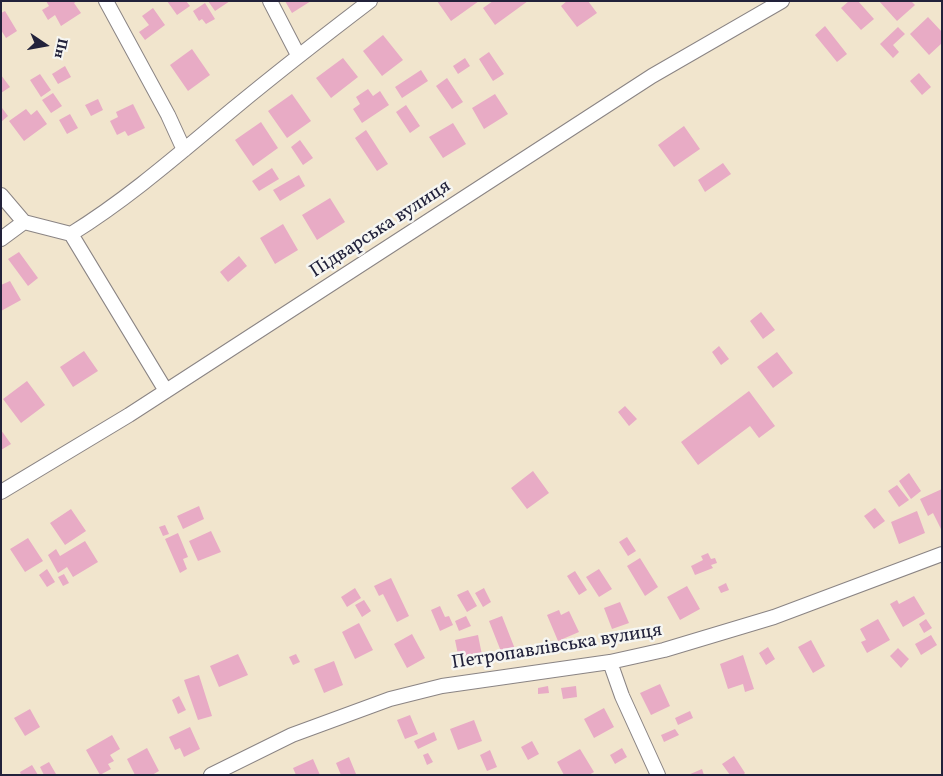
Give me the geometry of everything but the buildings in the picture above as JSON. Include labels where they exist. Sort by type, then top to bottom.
[{"type":"street","points":[[106,1],[168,115],[184,150]]},
{"type":"street","points":[[270,1],[298,55]]},
{"type":"street","points":[[71,234],[104,213],[184,150],[298,55],[370,1]]},
{"type":"street","name":"Підварська вулиця","points":[[1,492],[166,391],[652,76],[782,1]]},
{"type":"street","points":[[1,195],[24,222],[71,234],[166,391]]},
{"type":"street","points":[[1,239],[24,222]]},
{"type":"street","name":"Петропавлівська вулиця","points":[[210,775],[292,735],[415,692],[610,662],[664,650],[744,627],[942,554]]},
{"type":"street","points":[[610,662],[622,696],[658,775]]}]
